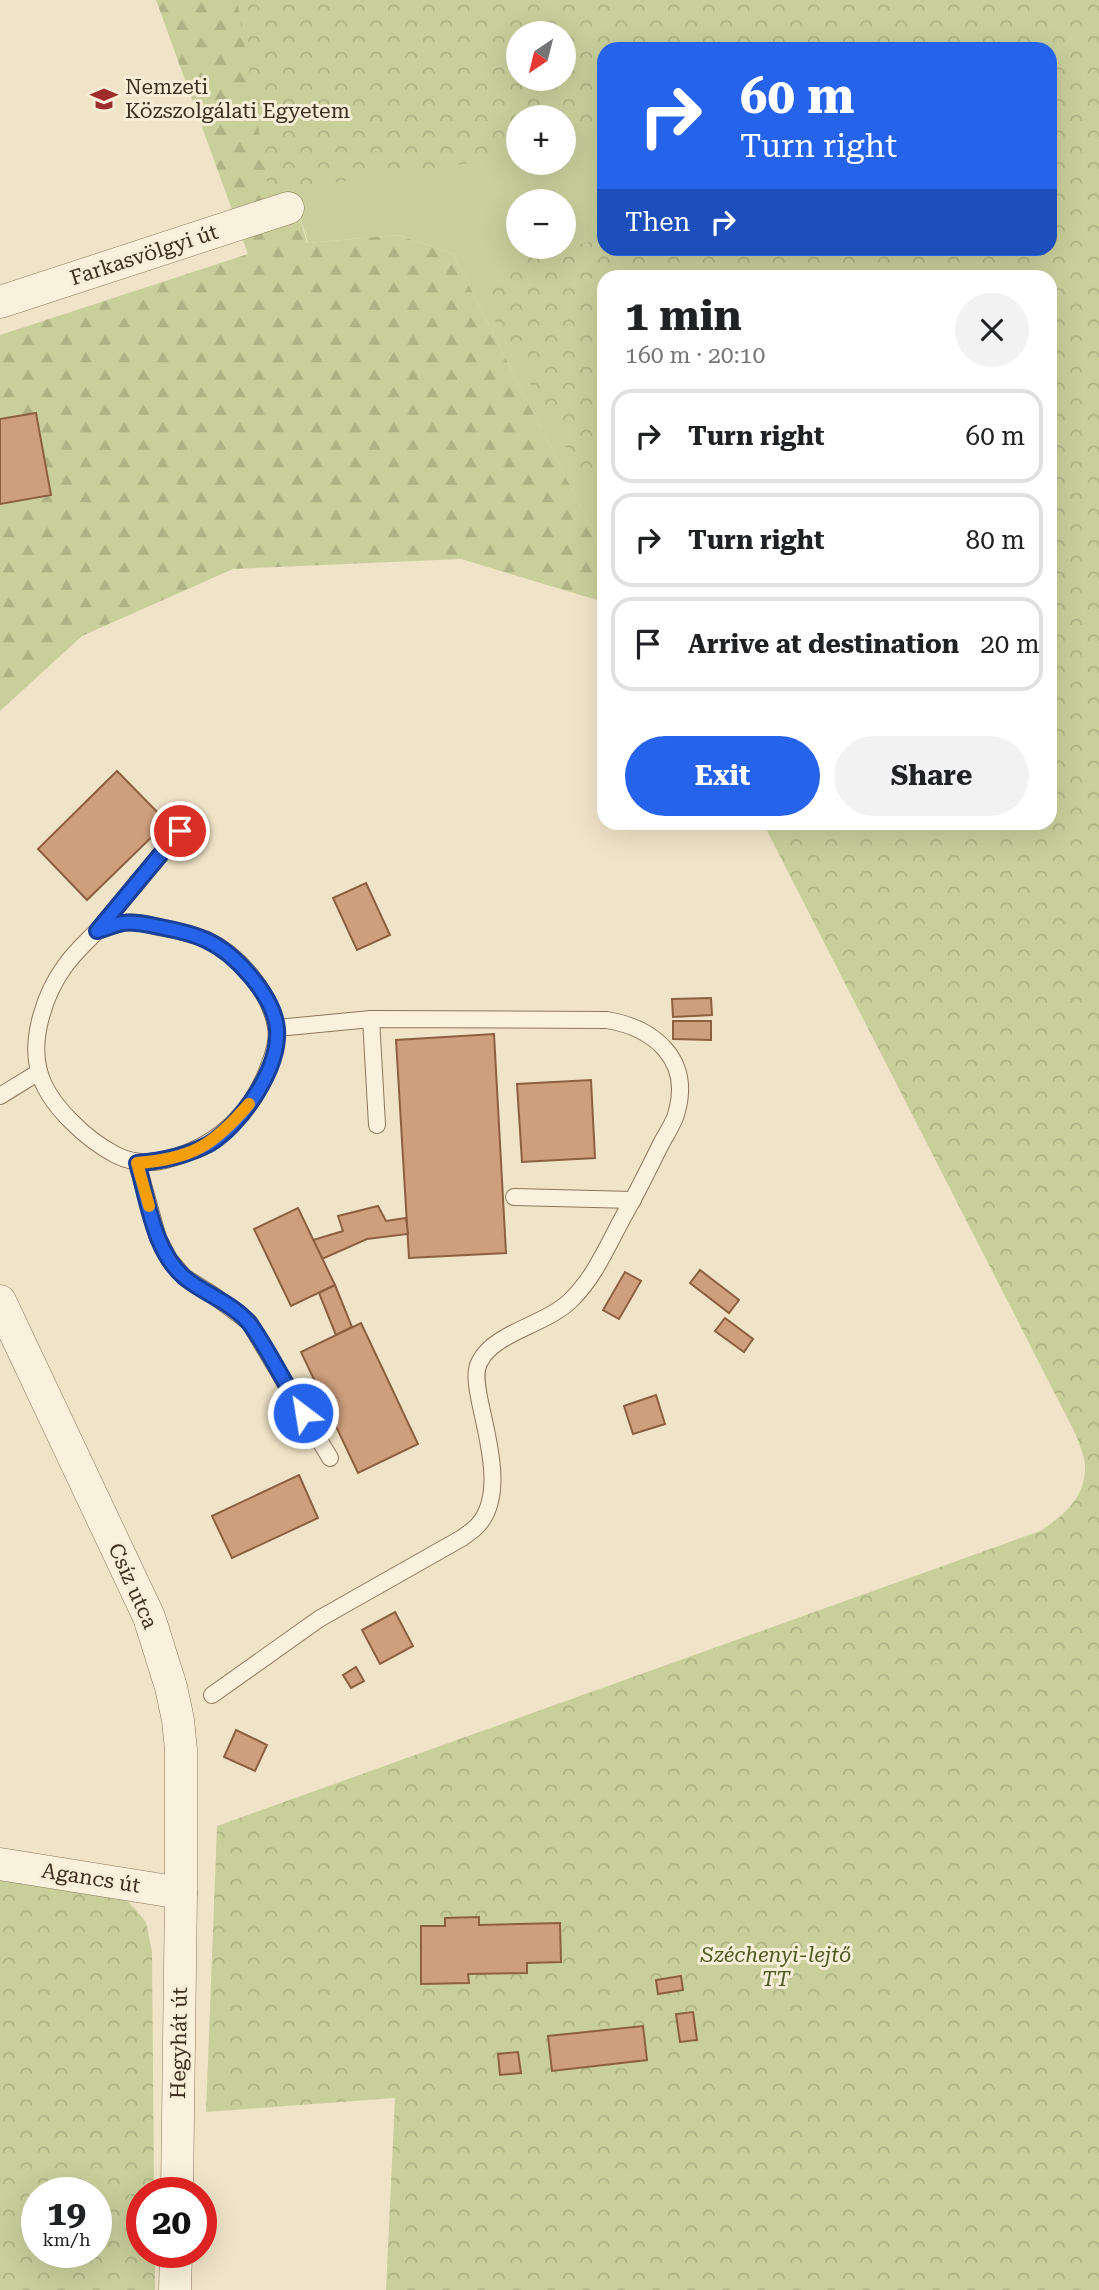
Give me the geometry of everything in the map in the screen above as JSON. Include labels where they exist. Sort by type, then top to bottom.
[{"type":"street","name":"Farkasvölgyi út","points":[[0,302],[288,208]]},
{"type":"street","name":"Csíz utca","points":[[0,1301],[149,1618],[161,1651],[176,1709],[181,1750],[181,1893]]},
{"type":"street","name":"Agancs út","points":[[0,1864],[181,1893]]},
{"type":"street","name":"Hegyhát út","points":[[177,2177],[181,1893]]},
{"type":"street","points":[[175,2290],[176,2268]]},
{"type":"lane","points":[[97,931],[123,923],[149,925],[185,932],[208,941],[231,957],[251,976],[267,1001],[277,1028],[274,1052],[266,1075],[251,1102],[227,1131],[209,1144],[161,1161],[137,1163],[117,1156],[90,1139],[58,1106],[39,1072],[37,1054],[39,1029],[51,992],[64,967],[180,831]]},
{"type":"lane","points":[[212,1695],[319,1619],[462,1538],[478,1525],[488,1510],[494,1478],[478,1390],[478,1364],[496,1342],[543,1321],[569,1303],[584,1286],[633,1200],[677,1113],[680,1090],[678,1070],[671,1056],[645,1032],[626,1023],[607,1020],[370,1019],[277,1028]]},
{"type":"lane","points":[[370,1019],[377,1125]]},
{"type":"lane","points":[[0,1096],[39,1072]]},
{"type":"lane","points":[[137,1163],[158,1238],[169,1259],[184,1277],[214,1295],[249,1322],[330,1458]]},
{"type":"lane","points":[[514,1197],[633,1200]]},
{"type":"green space","points":[[156,0],[254,0],[299,149],[293,194],[307,243],[398,235],[453,254],[597,539],[597,600],[461,559],[233,569],[82,636],[0,711],[0,335],[248,254]]},
{"type":"green space","name":"Széchenyi-lejtő TT","points":[[237,0],[1099,0],[1099,2290],[386,2290],[395,2098],[206,2112],[217,1826],[1040,1531],[1072,1505],[1082,1488],[1085,1462],[1076,1435],[767,830],[1057,830],[1057,270],[597,270],[597,503],[488,308],[492,282],[516,262],[527,259],[576,259],[576,246],[597,240],[597,256],[1057,256],[1057,42],[597,42],[597,144],[576,147],[576,105],[506,105],[506,158],[269,192]]},
{"type":"green space","points":[[254,0],[831,0],[636,42],[597,42],[597,256],[604,256],[604,270],[597,270],[597,539],[453,254],[398,235],[308,243],[293,194],[299,149]]},
{"type":"green space","points":[[0,1875],[121,1893],[146,1922],[152,1951],[154,2177],[126,2177],[126,2268],[155,2268],[155,2290],[0,2290]]},
{"type":"building","points":[[36,413],[51,495],[0,504],[0,419]]},
{"type":"building","points":[[117,771],[167,822],[87,900],[38,849]]},
{"type":"building","points":[[366,883],[390,935],[357,950],[333,898]]},
{"type":"building","points":[[711,998],[712,1015],[673,1017],[672,999]]},
{"type":"building","points":[[673,1021],[711,1021],[711,1040],[673,1039]]},
{"type":"building","points":[[494,1034],[506,1253],[409,1258],[396,1040]]},
{"type":"building","points":[[591,1080],[595,1158],[522,1162],[517,1084]]},
{"type":"building","points":[[378,1206],[386,1221],[406,1218],[408,1234],[367,1239],[322,1259],[313,1240],[343,1231],[338,1216]]},
{"type":"building","points":[[298,1208],[335,1285],[291,1306],[254,1229]]},
{"type":"building","points":[[700,1270],[739,1300],[729,1313],[690,1283]]},
{"type":"building","points":[[625,1272],[641,1281],[619,1319],[603,1310]]},
{"type":"building","points":[[335,1285],[352,1327],[336,1335],[319,1293]]},
{"type":"building","points":[[725,1318],[753,1339],[744,1352],[715,1331]]},
{"type":"building","points":[[361,1323],[418,1444],[358,1473],[301,1352]]},
{"type":"building","points":[[656,1395],[665,1424],[633,1434],[624,1406]]},
{"type":"building","points":[[299,1475],[318,1518],[232,1558],[212,1516]]},
{"type":"building","points":[[395,1612],[413,1646],[380,1664],[362,1630]]},
{"type":"building","points":[[356,1667],[364,1681],[351,1688],[343,1675]]},
{"type":"building","points":[[236,1730],[267,1745],[255,1771],[224,1757]]},
{"type":"building","points":[[479,1917],[479,1925],[560,1923],[561,1962],[527,1963],[527,1973],[468,1974],[469,1983],[421,1984],[421,1926],[445,1926],[445,1918]]},
{"type":"building","points":[[681,1976],[683,1990],[658,1994],[656,1980]]},
{"type":"building","points":[[693,2012],[697,2040],[680,2042],[676,2014]]},
{"type":"building","points":[[643,2026],[647,2060],[552,2071],[548,2036]]},
{"type":"building","points":[[518,2052],[521,2073],[500,2075],[498,2054]]},
{"type":"slow traffic","points":[[149,1206],[137,1163],[161,1161],[209,1144],[227,1131],[249,1104]]},
{"type":"place","name":"Nemzeti Közszolgálati Egyetem","points":[[104,99]]},
{"type":"route","points":[[180,831],[97,931],[123,923],[149,925],[185,932],[208,941],[231,957],[251,976],[267,1001],[277,1028],[274,1052],[266,1075],[251,1102],[227,1131],[209,1144],[185,1154],[161,1161],[137,1163],[158,1238],[169,1259],[184,1277],[214,1295],[249,1322],[303,1413]]}]
